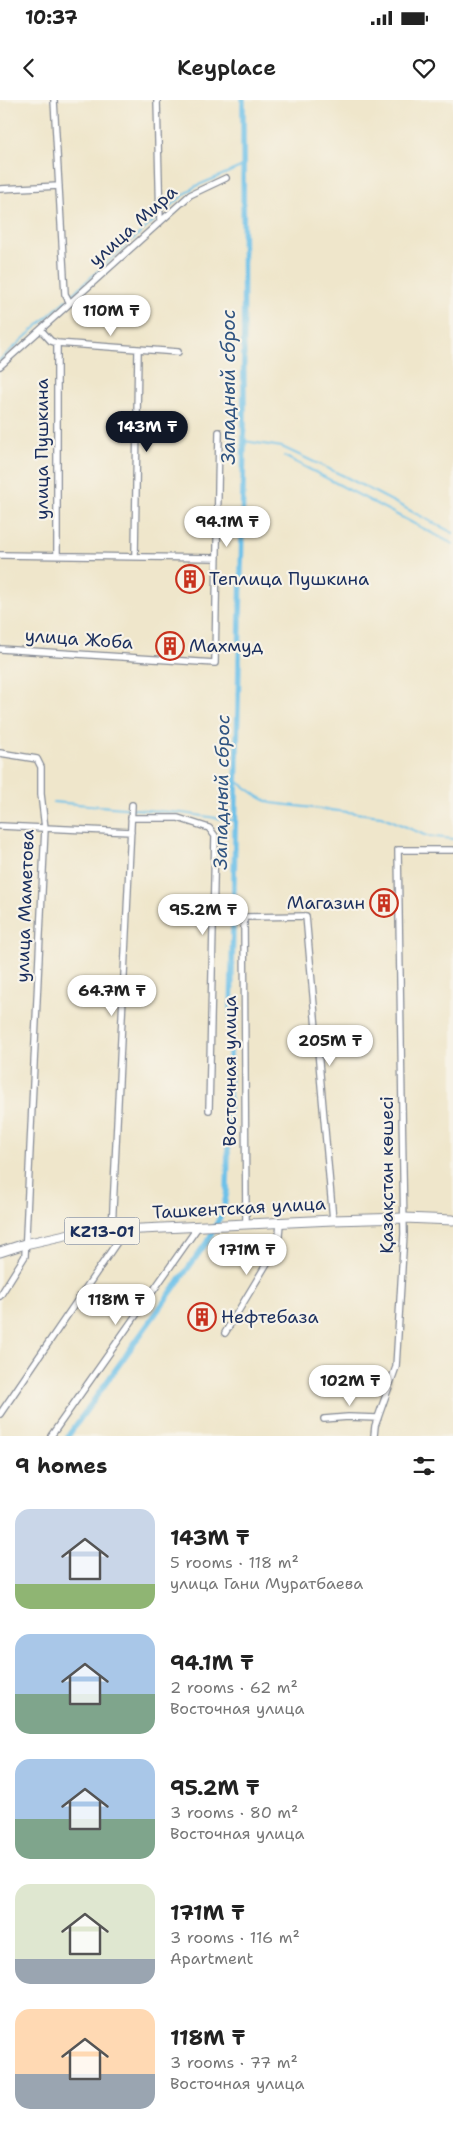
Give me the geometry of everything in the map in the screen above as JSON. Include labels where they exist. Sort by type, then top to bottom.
[{"type":"main road","name":"Ташкентская улица","points":[[0,1252],[25,1244],[79,1232],[333,1220],[404,1218],[453,1220]]},
{"type":"street","points":[[54,100],[65,294],[70,303]]},
{"type":"street","points":[[157,100],[160,222]]},
{"type":"street","name":"улица Мира","points":[[0,366],[190,195],[226,178]]},
{"type":"street","points":[[0,189],[59,186]]},
{"type":"street","points":[[41,330],[51,341],[57,343],[178,352]]},
{"type":"street","name":"улица Пушкина","points":[[57,343],[57,556]]},
{"type":"street","points":[[135,556],[138,350]]},
{"type":"street","points":[[0,555],[217,558],[219,432]]},
{"type":"street","name":"улица Жоба","points":[[0,649],[215,663],[217,558]]},
{"type":"street","name":"улица Маметова","points":[[0,752],[37,759],[41,767],[41,794],[45,828],[25,1256],[0,1296]]},
{"type":"street","points":[[112,1230],[132,805]]},
{"type":"street","name":"Восточная улица","points":[[131,818],[178,818],[209,828],[214,836],[209,1110]]},
{"type":"street","points":[[0,826],[130,832]]},
{"type":"street","name":"Қазақстан көшесі","points":[[374,1436],[378,1418],[396,1367],[404,1218],[398,850],[453,850]]},
{"type":"street","name":"Восточная улица","points":[[246,1225],[244,917],[306,916],[333,1220]]},
{"type":"street","points":[[225,1333],[275,1250],[280,1223]]},
{"type":"street","points":[[51,1436],[202,1227]]},
{"type":"street","points":[[0,1414],[126,1229]]},
{"type":"street","points":[[324,1420],[348,1417],[378,1418]]},
{"type":"waterway","name":"Западный сброс","points":[[68,1436],[209,1239],[223,1211],[227,1191],[244,441],[243,100]]},
{"type":"waterway","points":[[162,213],[194,187],[243,166]]},
{"type":"waterway","points":[[69,297],[158,217]]},
{"type":"waterway","points":[[0,360],[66,300]]},
{"type":"waterway","points":[[244,441],[282,447],[344,476],[453,533]]},
{"type":"waterway","points":[[284,456],[453,544]]},
{"type":"waterway","points":[[238,782],[271,803],[381,816],[427,836],[453,839]]},
{"type":"waterway","points":[[53,802],[182,813],[237,821]]},
{"type":"place","name":"Теплица Пушкина","points":[[190,579]]},
{"type":"place","name":"Махмуд","points":[[170,646]]},
{"type":"place","name":"Магазин","points":[[384,903]]},
{"type":"place","name":"Нефтебаза","points":[[202,1317]]}]
